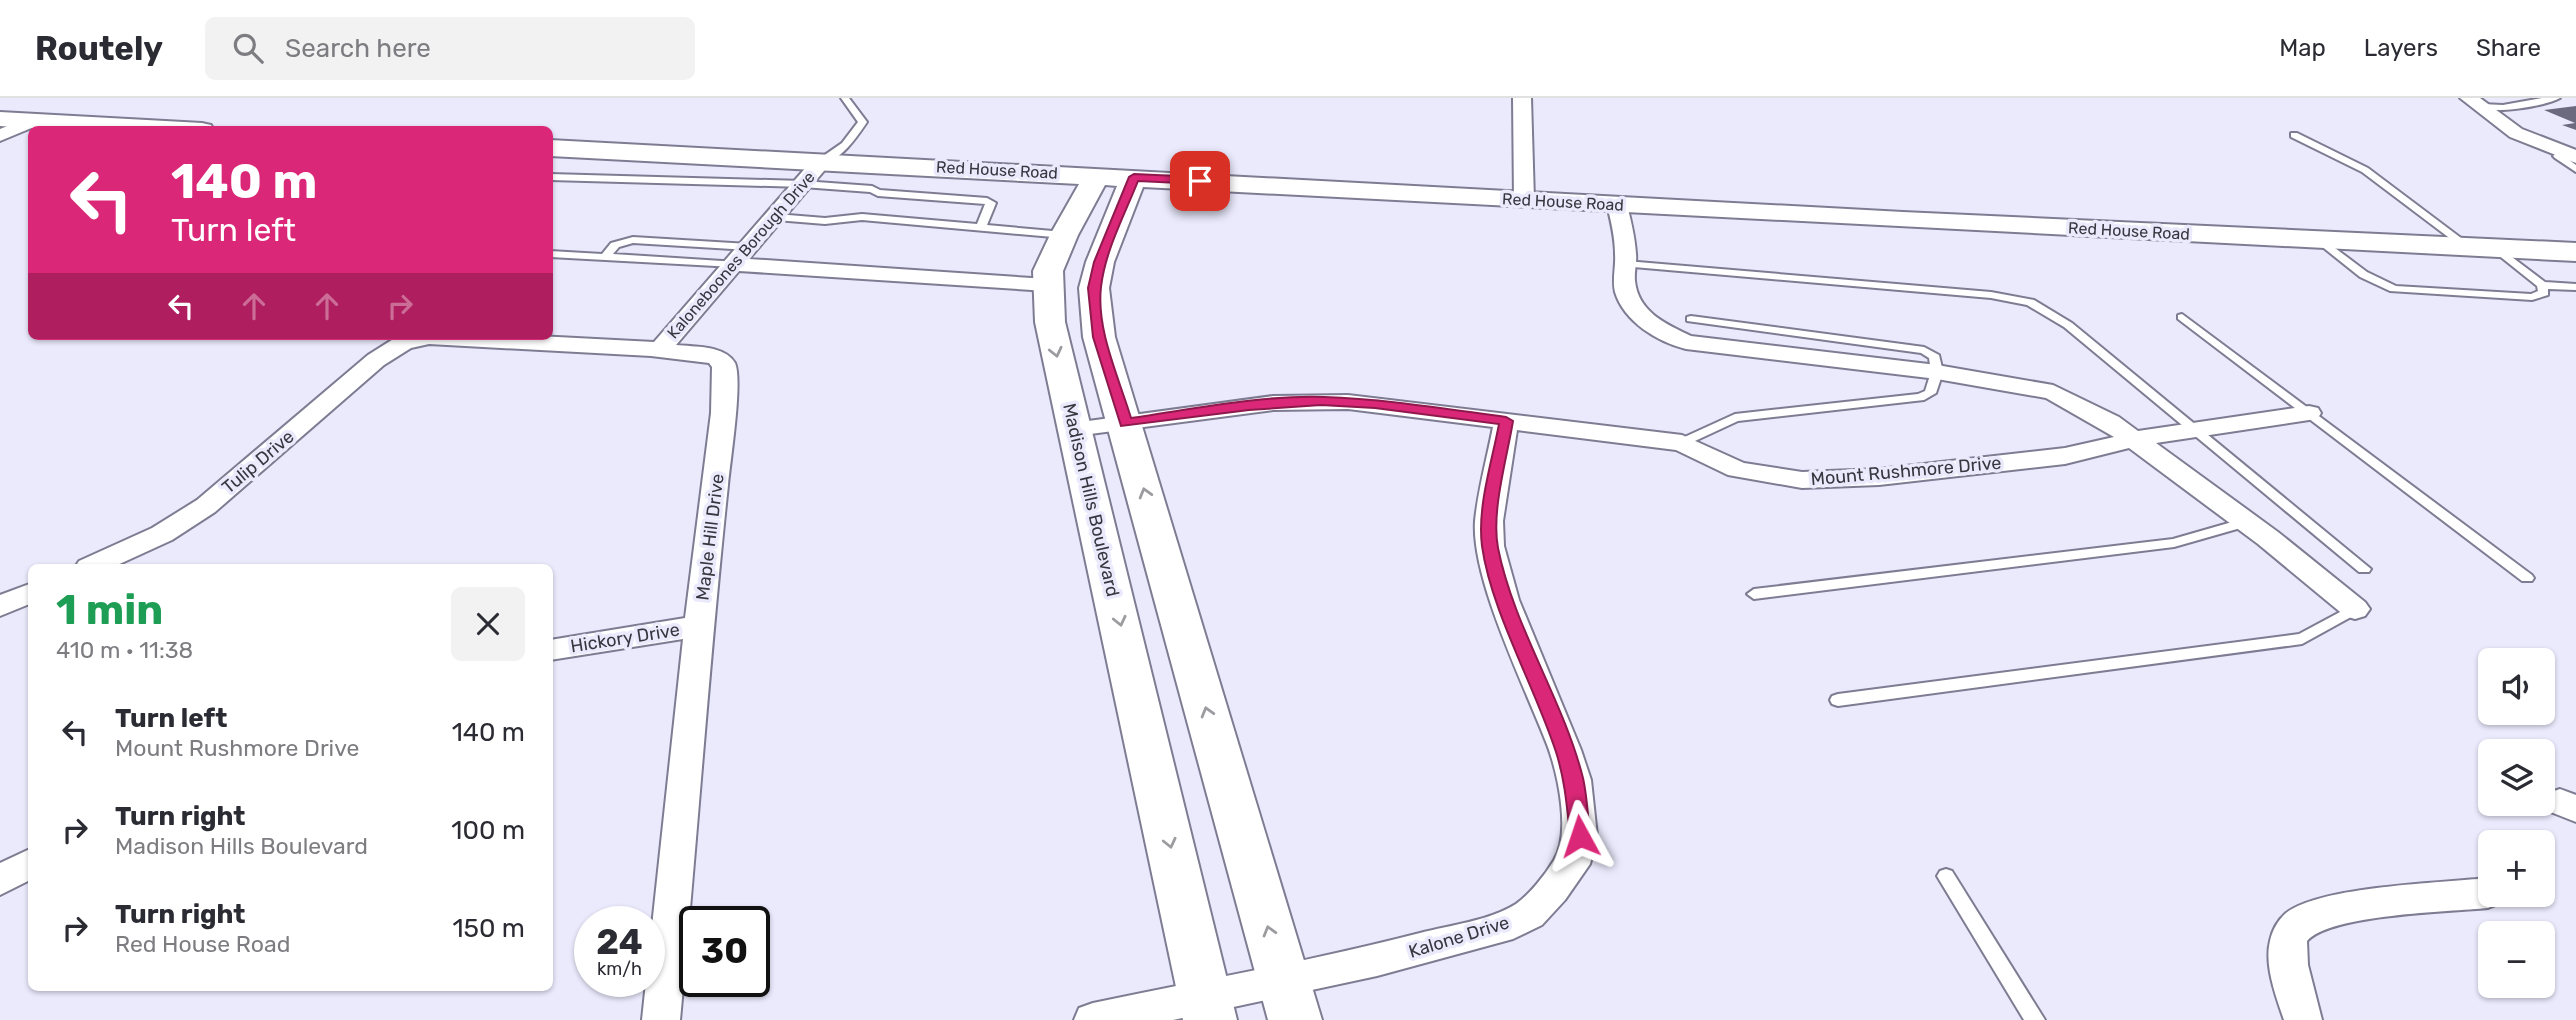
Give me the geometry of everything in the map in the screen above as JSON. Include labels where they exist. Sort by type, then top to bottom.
[{"type":"main road","points":[[0,119],[135,126]]},
{"type":"main road","name":"Red House Road","points":[[553,148],[1617,205],[2576,252]]},
{"type":"main road","points":[[1047,285],[1048,271],[1063,235],[1116,177]]},
{"type":"main road","name":"Madison Hills Boulevard","points":[[1116,177],[1094,288],[1100,337],[1099,426],[1207,1008]]},
{"type":"main road","name":"Madison Hills Boulevard","points":[[1047,285],[1053,341],[1099,426],[1295,1020]]},
{"type":"street","points":[[1522,98],[1524,200]]},
{"type":"street","points":[[2475,103],[2516,133],[2569,155]]},
{"type":"street","points":[[0,136],[34,120]]},
{"type":"street","name":"Kaloneboones Borough Drive","points":[[660,349],[822,161]]},
{"type":"street","points":[[1617,205],[1629,304],[1656,328],[1686,342],[1751,340],[2053,392],[2110,422],[2135,439],[2246,522],[2355,609]]},
{"type":"street","points":[[734,264],[1047,285]]},
{"type":"street","name":"Tulip Drive","points":[[95,564],[186,520],[270,453],[376,360],[389,350],[413,340]]},
{"type":"street","name":"Maple Hill Drive","points":[[516,340],[702,354],[716,357],[724,365],[723,413],[661,1020]]},
{"type":"street","name":"Mount Rushmore Drive","points":[[1099,426],[1249,405],[1321,401],[1375,404],[1682,443],[1737,470],[1802,480],[1879,477],[2065,456],[2135,439],[2309,412]]},
{"type":"street","name":"Kalone Drive","points":[[1282,979],[1377,960],[1500,928],[1529,914],[1572,864],[1580,836],[1574,780],[1565,750],[1505,600],[1490,546],[1489,521],[1506,421]]},
{"type":"street","points":[[0,606],[28,594]]},
{"type":"street","name":"Hickory Drive","points":[[553,650],[700,626]]},
{"type":"street","points":[[0,880],[28,864]]},
{"type":"street","points":[[2303,1020],[2289,965],[2287,940],[2295,928],[2307,919],[2345,910],[2478,894]]},
{"type":"street","points":[[1093,1020],[1207,1008],[1282,979]]},
{"type":"lane","points":[[822,161],[845,145],[863,121],[845,98]]},
{"type":"lane","points":[[2475,103],[2503,108],[2530,100],[2556,98]]},
{"type":"lane","points":[[2294,135],[2365,170],[2468,247]]},
{"type":"lane","points":[[2569,155],[2558,156],[2576,169]]},
{"type":"lane","points":[[553,177],[803,184],[873,189],[871,205]]},
{"type":"lane","points":[[776,217],[825,221],[871,205],[987,201],[991,203],[981,227]]},
{"type":"lane","points":[[871,205],[981,227],[1063,235]]},
{"type":"lane","points":[[2319,239],[2357,272],[2394,289],[2532,297],[2544,293],[2542,285]]},
{"type":"lane","points":[[605,257],[615,246],[633,240],[749,247]]},
{"type":"lane","points":[[2496,248],[2542,285],[2576,287]]},
{"type":"lane","points":[[553,254],[734,264]]},
{"type":"lane","points":[[1626,264],[1991,295],[2030,302],[2068,325],[2364,569]]},
{"type":"lane","points":[[2182,317],[2527,578]]},
{"type":"lane","points":[[1690,319],[1751,340]]},
{"type":"lane","points":[[1682,443],[1735,418],[1920,397],[1930,393],[1937,372]]},
{"type":"lane","points":[[1754,594],[2174,543],[2246,522]]},
{"type":"lane","points":[[1838,700],[2302,639],[2355,609]]},
{"type":"lane","points":[[1946,876],[2035,1020]]},
{"type":"building","points":[[2576,106],[2576,130],[2562,125],[2575,123],[2544,110]]},
{"type":"route","points":[[1200,181],[1134,177],[1100,262],[1094,288],[1095,313],[1126,423],[1249,405],[1297,401],[1375,404],[1506,421],[1489,521],[1490,546],[1505,600],[1565,750],[1574,780],[1580,836]]}]
